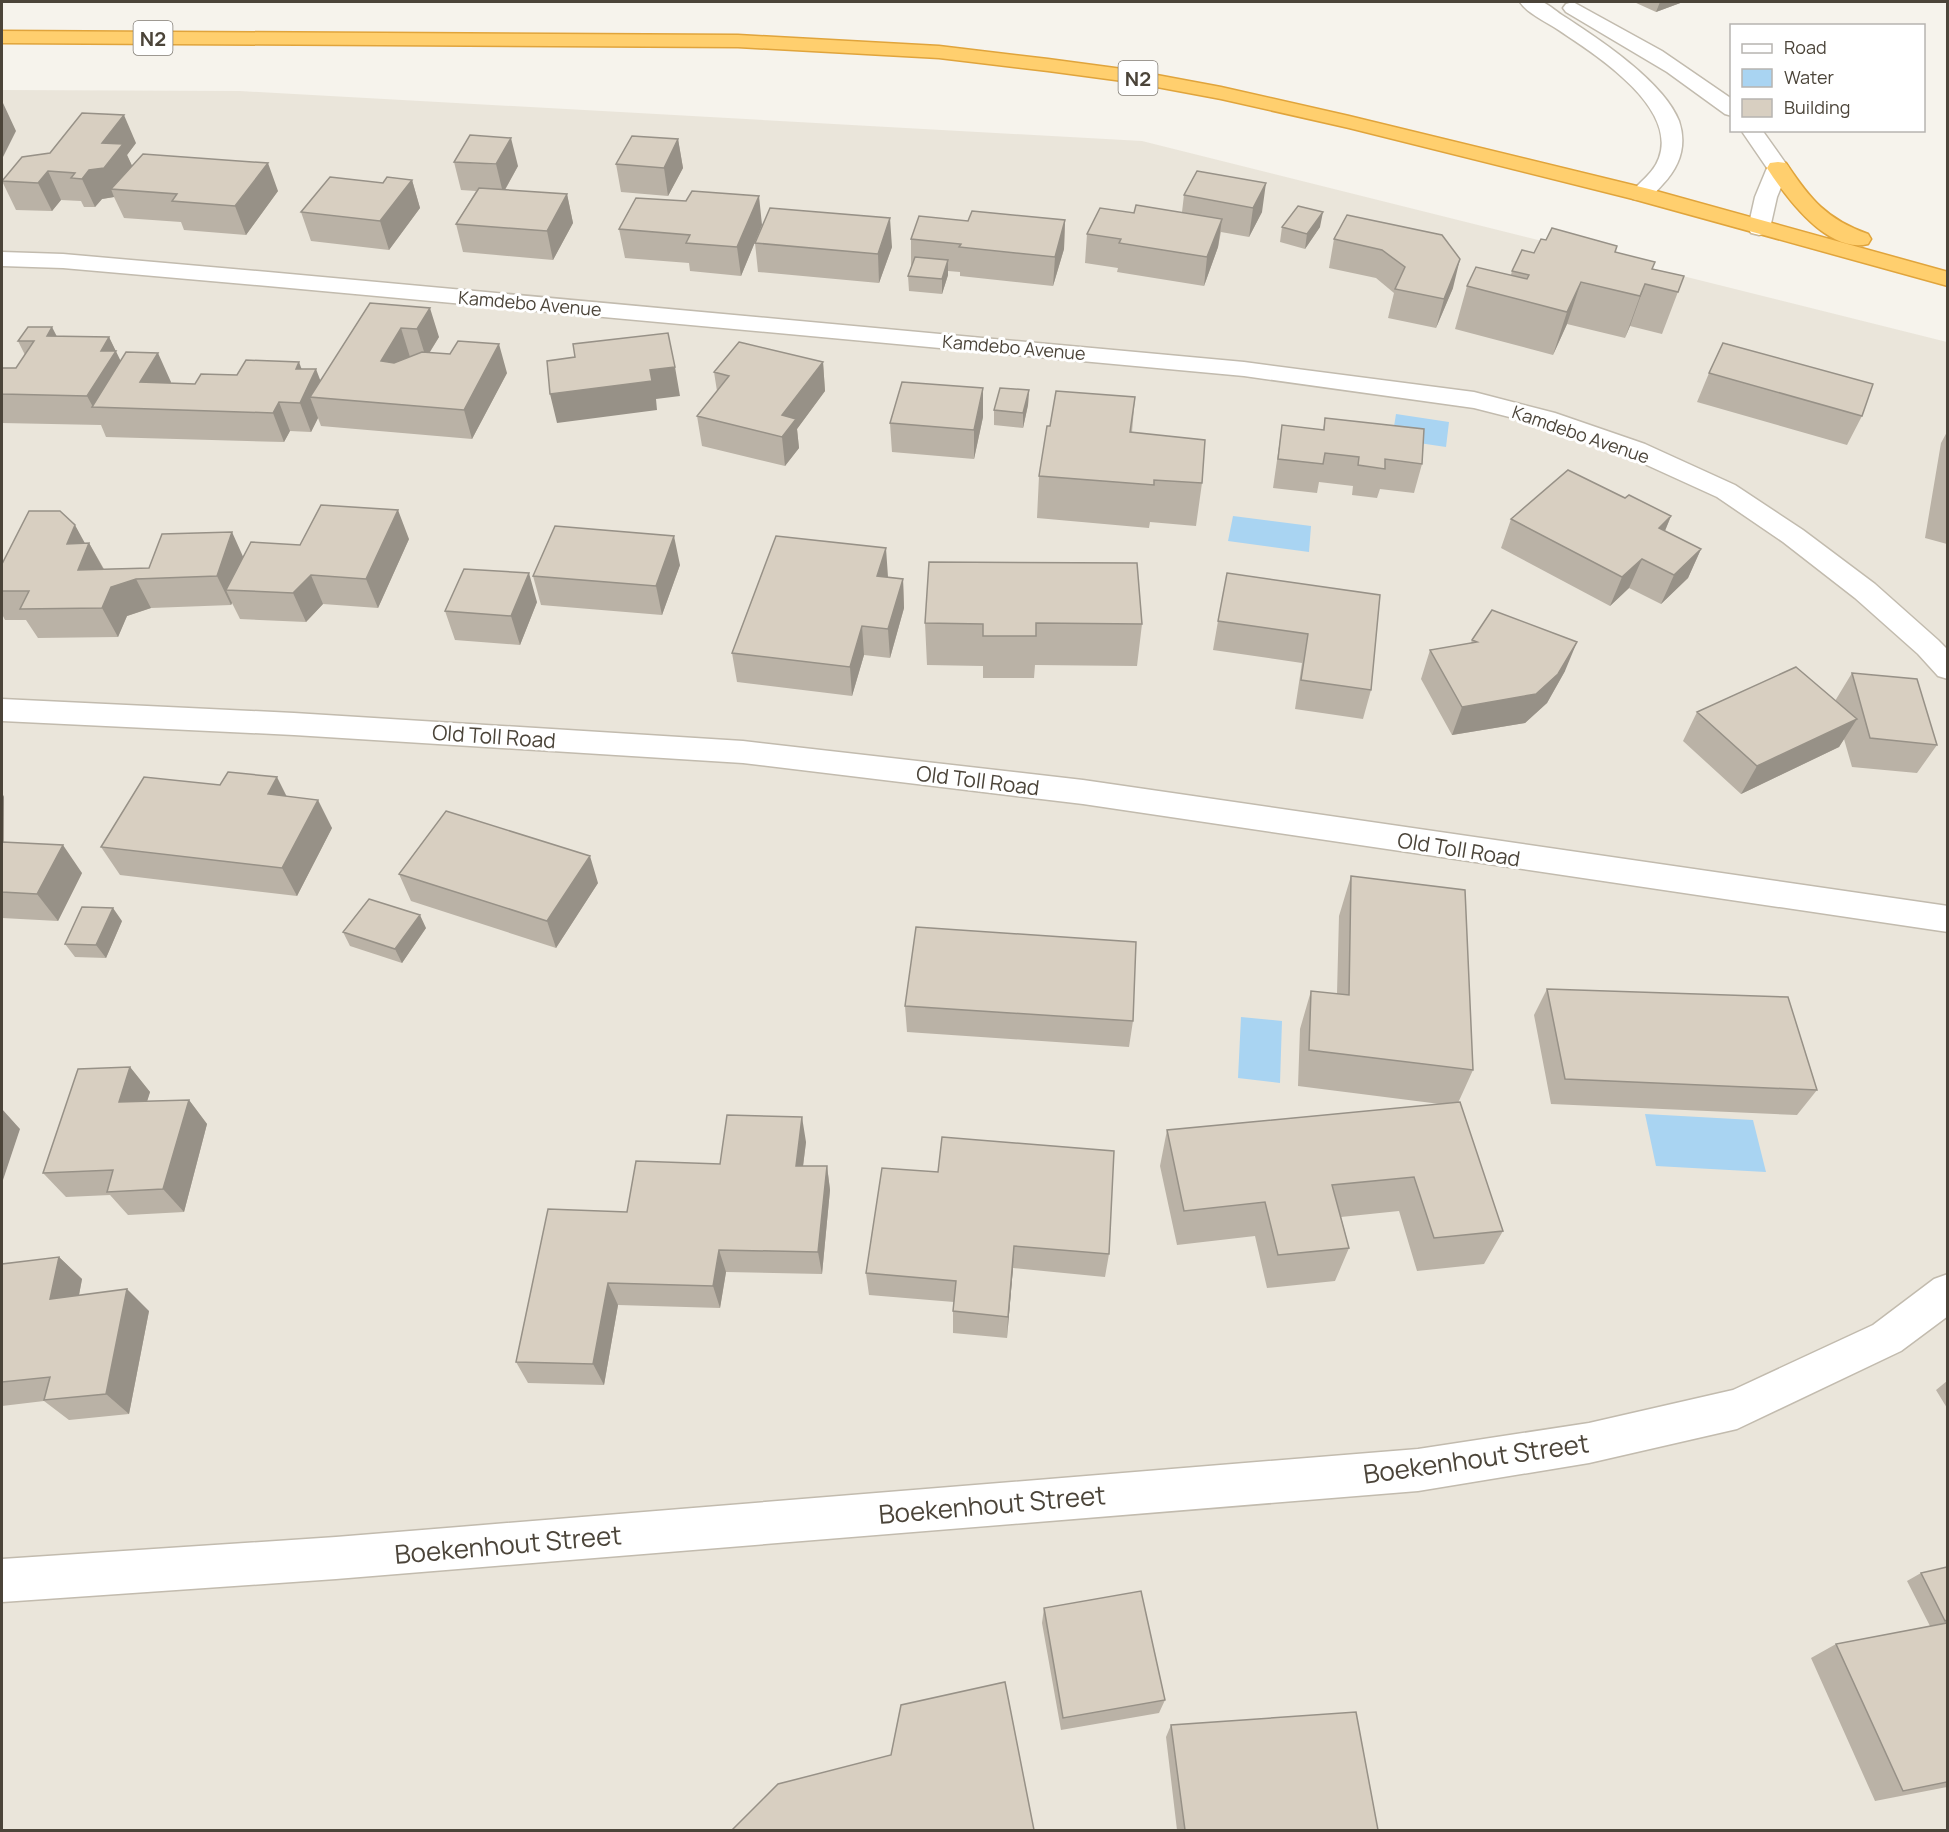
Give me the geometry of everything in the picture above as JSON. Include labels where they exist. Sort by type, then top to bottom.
[{"type":"highway","name":"N2","points":[[2,37],[738,41],[939,52],[1130,76],[1221,93],[1641,194],[1947,279]]},
{"type":"highway","points":[[1778,168],[1799,201],[1822,223],[1850,235],[1947,263]]},
{"type":"street","points":[[1528,2],[1613,61],[1646,92],[1665,115],[1672,136],[1671,156],[1663,170],[1641,194]]},
{"type":"street","points":[[1561,2],[1671,63],[1730,109]]},
{"type":"street","points":[[1752,132],[1778,168],[1766,197],[1758,228]]},
{"type":"street","name":"Kamdebo Avenue","points":[[2,259],[63,261],[268,279],[1244,369],[1474,400],[1558,422],[1636,450],[1726,491],[1793,536],[1865,591],[1928,647],[1947,669]]},
{"type":"street","name":"Old Toll Road","points":[[2,710],[294,724],[743,752],[1083,792],[1947,919]]},
{"type":"street","name":"Boekenhout Street","points":[[2,1581],[348,1557],[1429,1468],[1589,1443],[1737,1409],[1887,1338],[1947,1292]]},
{"type":"shaded area","points":[[2,90],[240,91],[1142,141],[1947,342],[1947,1830],[2,1830]]},
{"type":"water","points":[[1396,414],[1449,422],[1446,447],[1392,439]]},
{"type":"water","points":[[1233,516],[1311,526],[1309,552],[1228,541]]},
{"type":"water","points":[[1241,1017],[1282,1021],[1280,1083],[1238,1078]]},
{"type":"water","points":[[1645,1114],[1753,1120],[1766,1172],[1656,1166]]},
{"type":"building","points":[[82,113],[124,115],[102,143],[123,144],[104,168],[89,170],[82,179],[71,178],[75,173],[48,171],[38,183],[2,181],[22,157],[50,153]]},
{"type":"building","points":[[470,135],[511,138],[496,164],[454,162]]},
{"type":"building","points":[[632,136],[678,139],[664,168],[616,164]]},
{"type":"building","points":[[143,154],[268,163],[235,206],[172,201],[177,194],[111,189]]},
{"type":"building","points":[[1197,171],[1266,183],[1253,208],[1184,195]]},
{"type":"building","points":[[330,177],[383,183],[387,177],[412,180],[380,221],[301,212]]},
{"type":"building","points":[[479,188],[567,194],[547,231],[456,224]]},
{"type":"building","points":[[692,191],[759,196],[737,247],[686,243],[690,235],[619,229],[636,198],[686,201]]},
{"type":"building","points":[[1136,205],[1222,219],[1207,257],[1119,243],[1121,239],[1087,234],[1100,208],[1134,213]]},
{"type":"building","points":[[1298,206],[1323,212],[1307,234],[1282,227]]},
{"type":"building","points":[[770,208],[890,218],[878,254],[755,243]]},
{"type":"building","points":[[972,211],[1065,220],[1055,257],[959,247],[961,244],[911,239],[919,216],[968,221]]},
{"type":"building","points":[[1347,215],[1442,235],[1460,259],[1444,299],[1395,289],[1405,267],[1382,250],[1334,239]]},
{"type":"building","points":[[1552,228],[1617,246],[1615,252],[1655,262],[1652,269],[1684,276],[1678,292],[1645,284],[1640,296],[1581,282],[1567,312],[1467,286],[1476,267],[1527,279],[1529,275],[1512,271],[1522,250],[1534,253],[1541,239],[1546,240]]},
{"type":"building","points":[[915,257],[948,260],[942,279],[908,276]]},
{"type":"building","points":[[370,303],[430,308],[417,329],[401,328],[381,361],[394,363],[422,352],[450,354],[458,341],[499,344],[464,410],[310,397]]},
{"type":"building","points":[[28,327],[52,327],[47,336],[109,337],[101,351],[116,351],[87,396],[2,394],[2,368],[16,368],[34,341],[18,341]]},
{"type":"building","points":[[668,333],[675,367],[650,370],[652,381],[550,394],[547,361],[575,357],[573,344]]},
{"type":"building","points":[[739,342],[823,362],[782,415],[796,419],[782,437],[697,416],[729,376],[714,372]]},
{"type":"building","points":[[1723,343],[1873,384],[1862,416],[1709,373]]},
{"type":"building","points":[[126,352],[158,353],[140,382],[195,384],[201,374],[237,375],[246,360],[299,362],[296,369],[316,369],[300,403],[279,402],[273,413],[92,407]]},
{"type":"building","points":[[902,382],[983,388],[974,430],[890,423]]},
{"type":"building","points":[[1000,388],[1029,390],[1023,413],[994,410]]},
{"type":"building","points":[[1056,391],[1135,397],[1130,432],[1205,440],[1202,483],[1154,480],[1154,485],[1039,476],[1047,426],[1050,426]]},
{"type":"building","points":[[1325,418],[1424,429],[1422,464],[1385,459],[1385,469],[1358,465],[1359,457],[1325,453],[1323,464],[1278,459],[1282,425],[1324,430]]},
{"type":"building","points":[[1568,470],[1625,498],[1629,495],[1671,516],[1659,528],[1701,549],[1674,575],[1642,559],[1622,577],[1511,519]]},
{"type":"building","points":[[321,505],[398,510],[366,579],[311,575],[293,593],[226,590],[251,542],[300,545]]},
{"type":"building","points":[[29,511],[60,511],[75,525],[67,544],[89,543],[78,570],[149,568],[162,534],[232,532],[217,576],[136,579],[111,587],[102,608],[20,609],[29,591],[2,591],[2,564]]},
{"type":"building","points":[[555,526],[674,536],[656,586],[533,576]]},
{"type":"building","points":[[776,536],[886,548],[877,576],[903,579],[888,629],[862,626],[850,667],[732,653]]},
{"type":"building","points":[[929,562],[1137,563],[1142,624],[1036,623],[1036,636],[983,636],[983,624],[925,623]]},
{"type":"building","points":[[464,569],[529,573],[511,616],[445,611]]},
{"type":"building","points":[[1227,573],[1380,595],[1371,690],[1301,680],[1308,634],[1218,621]]},
{"type":"building","points":[[1492,610],[1577,642],[1558,674],[1536,694],[1462,707],[1430,650],[1477,642],[1472,640]]},
{"type":"building","points":[[1796,667],[1857,719],[1757,766],[1697,712]]},
{"type":"building","points":[[1852,673],[1917,679],[1937,745],[1870,738]]},
{"type":"building","points":[[228,772],[277,777],[268,794],[318,800],[282,868],[101,847],[144,777],[220,785]]},
{"type":"building","points":[[446,811],[590,856],[547,921],[399,874]]},
{"type":"building","points":[[2,842],[63,845],[37,894],[2,892]]},
{"type":"building","points":[[1351,876],[1465,890],[1473,1070],[1309,1050],[1311,991],[1349,995]]},
{"type":"building","points":[[369,899],[420,915],[395,949],[343,932]]},
{"type":"building","points":[[82,907],[113,908],[96,945],[65,944]]},
{"type":"building","points":[[916,927],[1136,942],[1133,1021],[905,1006]]},
{"type":"building","points":[[1547,989],[1788,997],[1817,1090],[1565,1079]]},
{"type":"building","points":[[130,1067],[119,1102],[189,1100],[163,1189],[107,1192],[113,1170],[43,1173],[78,1069]]},
{"type":"building","points":[[1460,1102],[1503,1231],[1434,1238],[1414,1177],[1332,1185],[1349,1248],[1278,1255],[1265,1202],[1184,1211],[1167,1130]]},
{"type":"building","points":[[727,1115],[802,1117],[796,1166],[827,1166],[818,1252],[719,1250],[713,1286],[608,1283],[593,1364],[516,1362],[548,1209],[627,1212],[636,1161],[720,1164]]},
{"type":"building","points":[[942,1137],[1114,1151],[1109,1254],[1014,1246],[1008,1317],[953,1311],[956,1281],[866,1273],[882,1168],[938,1172]]},
{"type":"building","points":[[59,1257],[50,1299],[127,1289],[106,1394],[44,1400],[50,1377],[2,1382],[2,1264]]},
{"type":"building","points":[[1947,1567],[1947,1620],[1945,1621],[1921,1573]]},
{"type":"building","points":[[1141,1591],[1165,1700],[1063,1718],[1044,1608]]},
{"type":"building","points":[[1947,1623],[1947,1782],[1903,1791],[1836,1644]]},
{"type":"building","points":[[1005,1682],[1034,1830],[732,1830],[778,1784],[891,1755],[901,1705]]},
{"type":"building","points":[[1356,1712],[1378,1830],[1185,1830],[1171,1725]]}]
